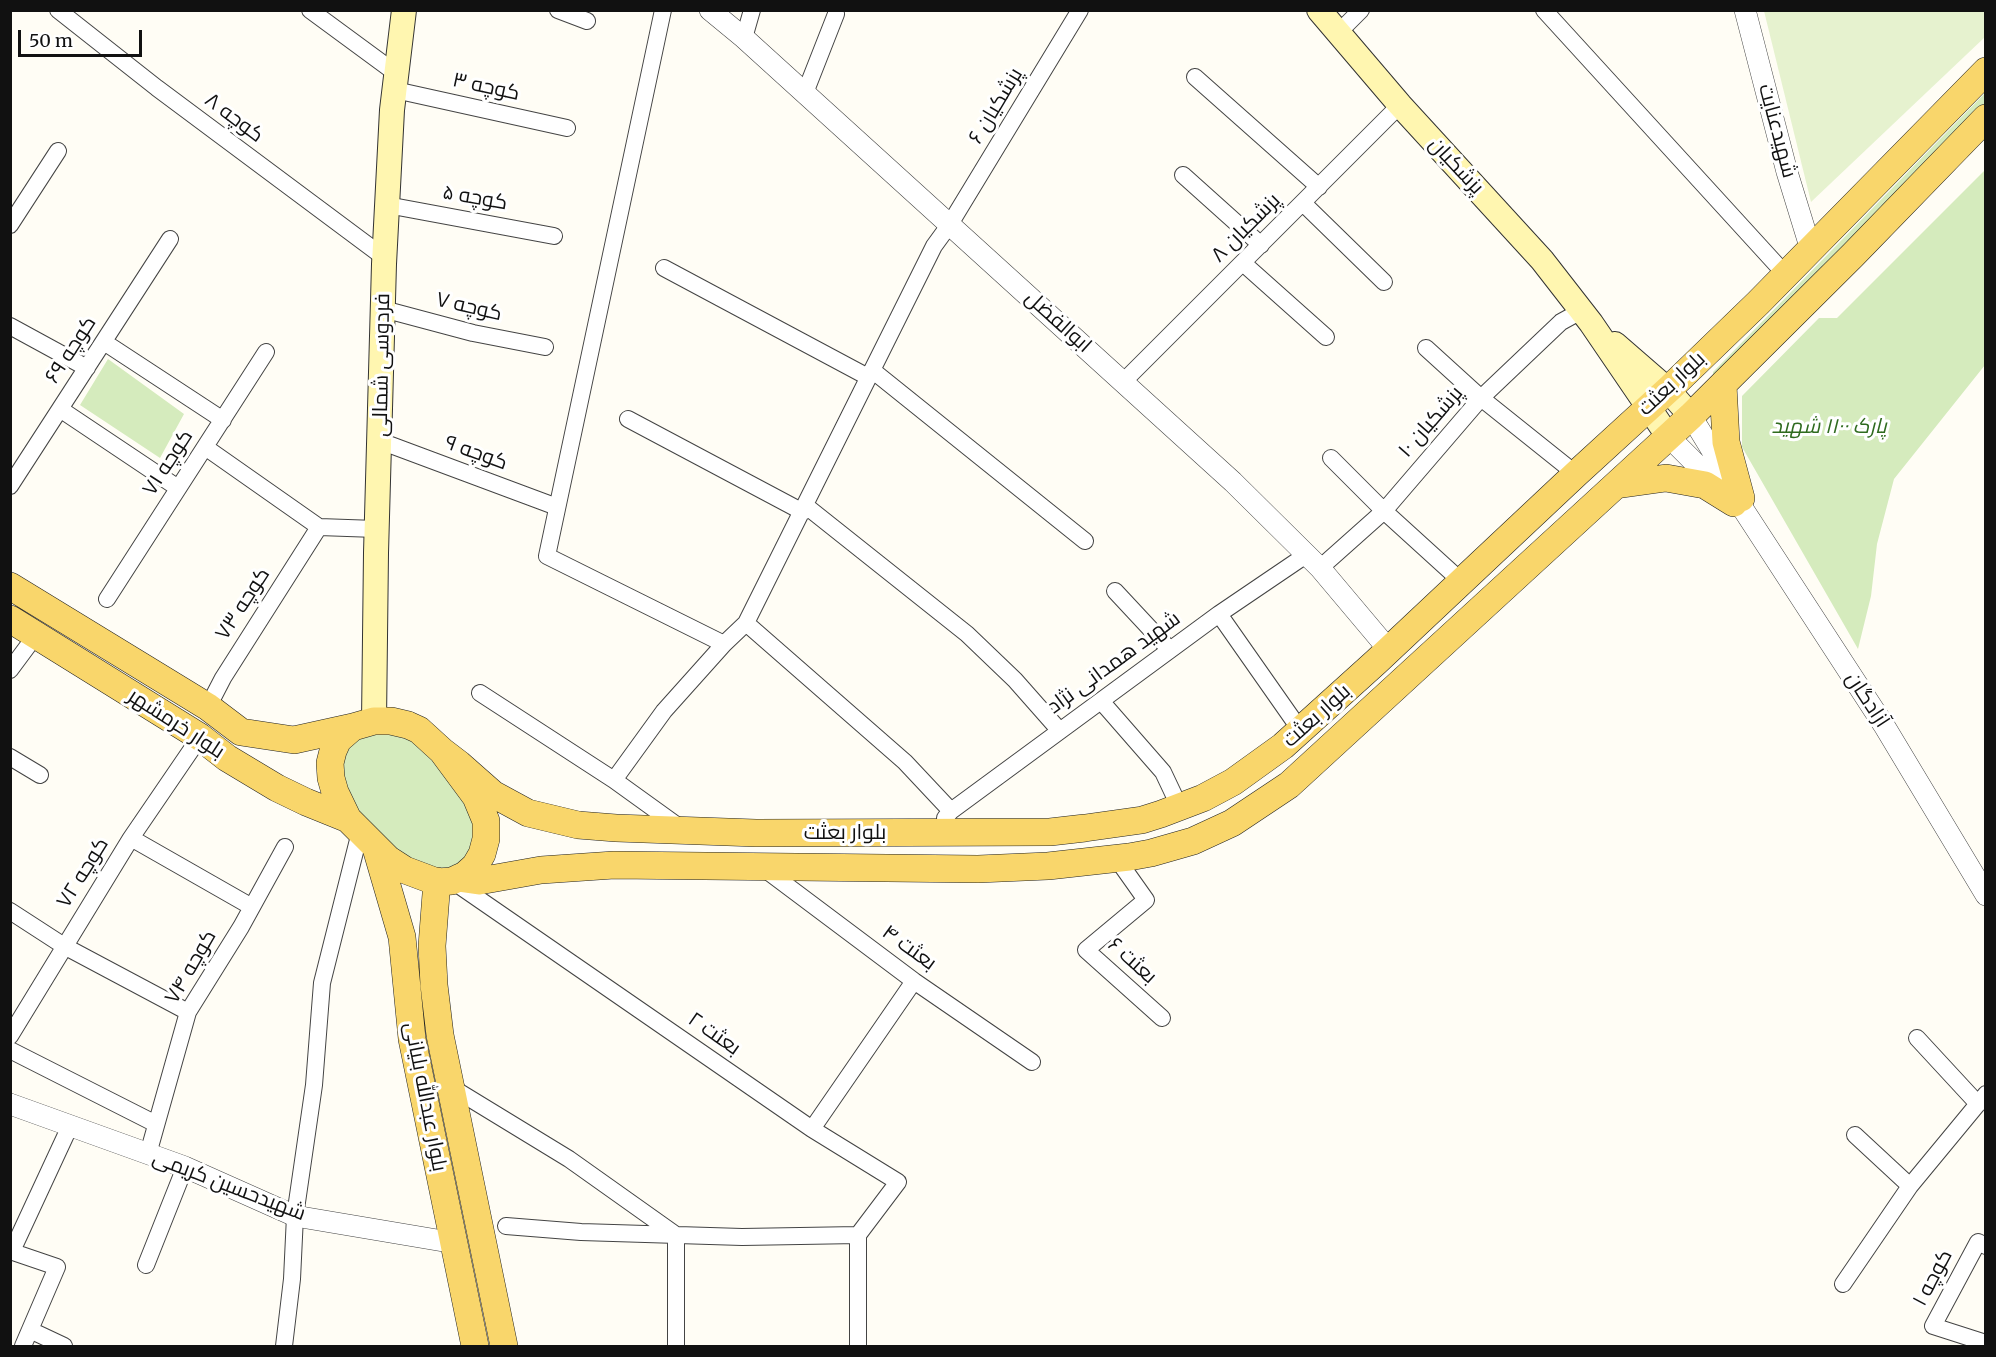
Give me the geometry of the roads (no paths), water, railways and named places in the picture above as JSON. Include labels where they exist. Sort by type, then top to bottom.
[{"type":"main road","name":"فردوسی شمالی","points":[[363,724],[376,529],[387,205],[404,10]]},
{"type":"main road","name":"پزشکیان","points":[[1319,10],[1400,105],[1542,260],[1586,317],[1668,436]]},
{"type":"main road","name":"بلوار بعثت","points":[[442,751],[493,794],[528,813],[578,825],[685,831],[1050,832],[1142,820],[1203,798],[1233,782],[1264,761],[1301,731],[1389,650],[1668,390],[1811,250],[1986,71]]},
{"type":"main road","name":"بلوار بعثت","points":[[449,880],[479,881],[541,870],[590,866],[978,869],[1048,866],[1151,853],[1193,841],[1232,823],[1280,792],[1691,416],[1986,118]]},
{"type":"main road","name":"پزشکیان","points":[[1586,317],[1668,390],[1691,416]]},
{"type":"main road","points":[[1723,385],[1726,442],[1740,503]]},
{"type":"main road","points":[[1616,484],[1666,478],[1705,485],[1740,503]]},
{"type":"main road","name":"بلوار خرمشهر","points":[[10,586],[208,708],[241,732],[294,740],[363,724]]},
{"type":"main road","name":"بلوار خرمشهر","points":[[10,620],[200,737],[227,758],[361,833]]},
{"type":"main road","points":[[391,721],[419,730],[442,751],[476,797],[486,821],[486,839],[476,866],[449,880],[416,875],[397,866],[361,833],[332,785],[330,763],[339,740],[363,724],[391,721]]},
{"type":"main road","points":[[227,758],[236,758],[244,749],[241,732]]},
{"type":"main road","name":"بلوار عبدالله بلیانی","points":[[361,833],[402,937],[412,1039],[475,1347]]},
{"type":"main road","name":"بلوار عبدالله بلیانی","points":[[449,880],[432,946],[434,985],[440,1035],[504,1347]]},
{"type":"street","name":"کوچه ۸","points":[[58,10],[156,88],[385,258]]},
{"type":"street","points":[[310,10],[396,82]]},
{"type":"street","points":[[558,10],[588,21]]},
{"type":"street","points":[[663,10],[547,556],[724,644]]},
{"type":"street","name":"ابوالفضل","points":[[710,10],[805,93],[1233,482],[1313,562],[1389,650]]},
{"type":"street","points":[[744,38],[752,10]]},
{"type":"street","name":"پزشکیان ۶","points":[[614,780],[664,711],[746,623],[934,246],[950,224],[1080,10]]},
{"type":"street","points":[[1338,33],[1361,10]]},
{"type":"street","points":[[1544,10],[1786,275]]},
{"type":"street","name":"شهیدعنایت","points":[[1745,10],[1786,172],[1811,250]]},
{"type":"street","points":[[805,93],[836,14]]},
{"type":"street","points":[[1195,77],[1319,187]]},
{"type":"street","name":"کوچه ۳","points":[[396,82],[567,128]]},
{"type":"street","name":"پزشکیان ۸","points":[[1123,382],[1400,105]]},
{"type":"street","points":[[10,225],[58,152]]},
{"type":"street","points":[[1183,175],[1261,245]]},
{"type":"street","points":[[1303,203],[1384,282]]},
{"type":"street","name":"کوچه ۵","points":[[387,205],[554,236]]},
{"type":"street","name":"کوچه ۶۹","points":[[10,486],[170,239]]},
{"type":"street","points":[[1243,263],[1326,337]]},
{"type":"street","points":[[664,268],[870,374],[1085,540]]},
{"type":"street","name":"کوچه ۷","points":[[383,309],[472,333],[545,348]]},
{"type":"street","name":"پزشکیان ۱۰","points":[[1313,562],[1384,511],[1481,398],[1561,322],[1586,317]]},
{"type":"street","points":[[10,326],[87,368]]},
{"type":"street","points":[[104,342],[223,420]]},
{"type":"street","points":[[1426,348],[1481,398],[1576,474]]},
{"type":"street","name":"کوچه ۷۱","points":[[107,599],[266,352]]},
{"type":"street","points":[[60,409],[178,488]]},
{"type":"street","points":[[1691,416],[1740,503]]},
{"type":"street","points":[[628,419],[804,509],[967,634],[1015,680],[1060,731]]},
{"type":"street","points":[[1668,436],[1740,503]]},
{"type":"street","name":"کوچه ۹","points":[[380,441],[557,507]]},
{"type":"street","points":[[205,447],[319,527],[376,529]]},
{"type":"street","points":[[1331,458],[1384,511],[1461,581]]},
{"type":"street","name":"آزادگان","points":[[1740,503],[1885,727],[1986,896]]},
{"type":"street","name":"کوچه ۷۳","points":[[208,708],[223,678],[319,527]]},
{"type":"street","name":"شهید همدانی نژاد","points":[[933,832],[951,811],[1219,614],[1313,562]]},
{"type":"street","points":[[1115,591],[1170,650]]},
{"type":"street","points":[[1219,614],[1301,731]]},
{"type":"street","points":[[746,623],[905,762],[951,811]]},
{"type":"street","points":[[10,670],[36,635]]},
{"type":"street","points":[[480,693],[614,780],[685,831]]},
{"type":"street","points":[[1101,701],[1163,772],[1180,808]]},
{"type":"street","name":"کوچه ۷۲","points":[[10,1036],[131,838],[200,737]]},
{"type":"street","points":[[10,757],[40,775]]},
{"type":"street","points":[[284,1347],[292,1279],[295,1216],[314,1085],[322,983],[361,833]]},
{"type":"street","points":[[131,838],[252,907]]},
{"type":"street","name":"کوچه ۷۴","points":[[148,1154],[188,1012],[252,907],[285,847]]},
{"type":"street","name":"بعثت ۶","points":[[1117,859],[1146,900],[1086,950],[1162,1018]]},
{"type":"street","name":"بعثت ۴","points":[[762,866],[914,981],[1032,1062]]},
{"type":"street","name":"بعثت ۲","points":[[449,880],[812,1129],[898,1182],[858,1235]]},
{"type":"street","points":[[10,912],[64,946],[188,1012]]},
{"type":"street","points":[[812,1129],[914,981]]},
{"type":"street","points":[[1843,1284],[1910,1186],[1982,1099],[1917,1038]]},
{"type":"street","points":[[10,1050],[156,1124]]},
{"type":"street","points":[[451,1087],[569,1159],[676,1235]]},
{"type":"street","name":"شهیدحسین کریمی","points":[[10,1104],[185,1167],[295,1216],[455,1243]]},
{"type":"street","points":[[23,1347],[57,1267],[11,1251],[70,1126]]},
{"type":"street","points":[[1855,1135],[1910,1186]]},
{"type":"street","points":[[146,1265],[185,1167]]},
{"type":"street","points":[[506,1226],[581,1232],[742,1237],[858,1235],[858,1347]]},
{"type":"street","points":[[676,1235],[676,1347]]},
{"type":"street","name":"کوچه ۱","points":[[1986,1246],[1978,1242],[1933,1326],[1986,1343]]},
{"type":"street","points":[[30,1330],[64,1347]]},
{"type":"park label","name":"پارک ۱۱۰۰ شهید","points":[[1829,427]]}]
